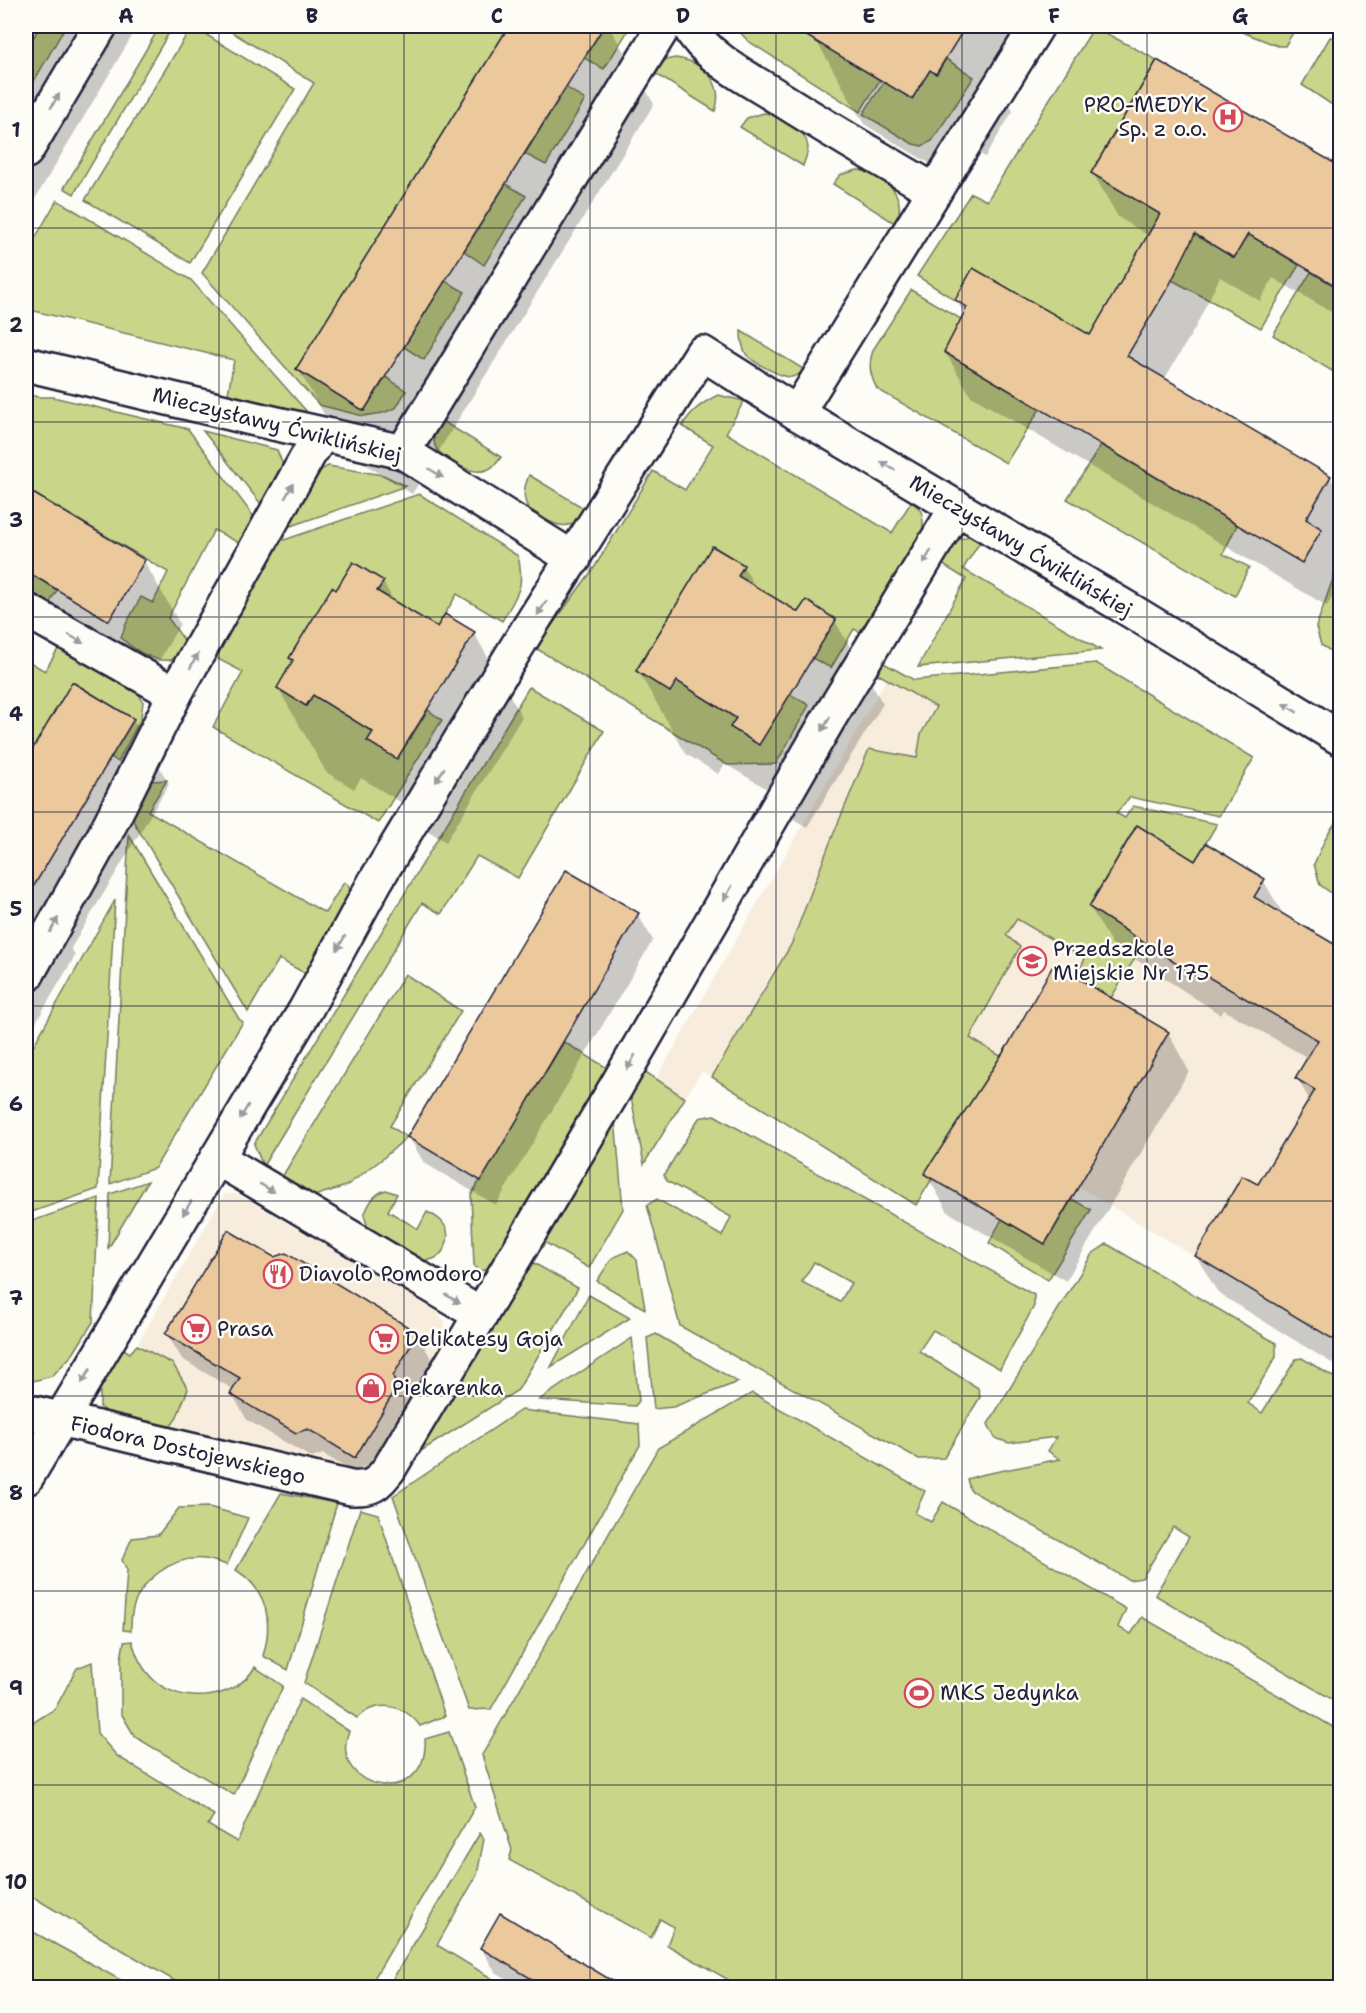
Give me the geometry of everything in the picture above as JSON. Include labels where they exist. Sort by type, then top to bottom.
[{"type":"street","points":[[26,151],[100,26]]},
{"type":"street","points":[[403,452],[664,26]]},
{"type":"street","points":[[689,26],[706,50],[840,136],[935,191]]},
{"type":"street","points":[[797,412],[1037,26]]},
{"type":"street","name":"Mieczysławy Ćwiklińskiej","points":[[26,364],[322,435],[403,452],[574,559],[702,353],[1341,738]]},
{"type":"street","points":[[26,976],[105,834],[175,694],[309,454],[322,435]]},
{"type":"street","points":[[217,1158],[481,1315],[828,720],[957,507]]},
{"type":"street","points":[[26,1478],[306,1009],[375,882],[518,645],[574,559]]},
{"type":"street","points":[[26,610],[175,694]]},
{"type":"street","name":"Fiodora Dostojewskiego","points":[[26,1411],[351,1488],[365,1489],[375,1485],[389,1468],[481,1315]]},
{"type":"shaded area","name":"Przedszkole Miejskie Nr 175","points":[[887,678],[1194,861],[1206,843],[1265,879],[1255,897],[1340,948],[1340,1344],[1079,1187],[1045,1244],[933,1179],[916,1205],[702,1071],[685,1098],[656,1079]]},
{"type":"shaded area","points":[[224,1194],[236,1194],[250,1201],[438,1312],[445,1322],[444,1349],[376,1458],[368,1464],[355,1469],[328,1471],[111,1418],[100,1407],[122,1348],[130,1353],[137,1345]]},
{"type":"green space","points":[[40,26],[59,26],[64,29],[26,95],[26,50]]},
{"type":"green space","points":[[160,26],[173,26],[74,194],[64,188]]},
{"type":"green space","points":[[192,26],[295,89],[190,263],[85,200]]},
{"type":"green space","points":[[222,26],[509,26],[296,369],[364,411],[386,377],[406,391],[396,408],[363,416],[319,405],[202,273],[314,83]]},
{"type":"green space","points":[[604,26],[631,26],[604,69],[584,58]]},
{"type":"green space","points":[[734,26],[824,26],[815,40],[880,80],[860,112],[748,41]]},
{"type":"green space","points":[[1227,26],[1297,26],[1285,46],[1278,46]]},
{"type":"green space","points":[[1094,27],[1157,60],[1091,173],[1160,214],[1113,296],[1102,342],[973,268],[955,300],[917,276],[971,193],[987,201]]},
{"type":"green space","points":[[1330,37],[1340,38],[1340,110],[1302,85]]},
{"type":"green space","points":[[675,58],[694,64],[709,75],[717,91],[715,111],[651,71],[666,60]]},
{"type":"green space","points":[[946,59],[974,77],[932,141],[922,146],[913,144],[863,114],[884,82],[912,99],[930,70],[937,74]]},
{"type":"green space","points":[[566,87],[585,100],[546,165],[525,154]]},
{"type":"green space","points":[[764,113],[785,119],[803,134],[808,147],[803,166],[740,127],[747,118]]},
{"type":"green space","points":[[857,170],[877,176],[892,187],[899,204],[896,224],[833,184],[840,175]]},
{"type":"green space","points":[[506,184],[526,196],[484,265],[464,251]]},
{"type":"green space","points":[[57,200],[191,280],[308,413],[228,394],[234,360],[26,309],[26,254]]},
{"type":"green space","points":[[1186,229],[1234,258],[1248,234],[1299,265],[1261,328],[1172,280]]},
{"type":"green space","points":[[1311,272],[1340,289],[1340,376],[1273,335]]},
{"type":"green space","points":[[445,281],[465,292],[424,360],[404,347]]},
{"type":"green space","points":[[911,290],[961,319],[944,352],[1040,409],[1006,463],[877,389],[870,370],[873,350]]},
{"type":"green space","points":[[741,331],[805,370],[796,376],[787,377],[761,365],[746,354]]},
{"type":"green space","points":[[26,394],[53,397],[188,429],[257,521],[245,546],[214,530],[168,618],[189,647],[178,657],[167,660],[153,658],[132,647],[121,638],[141,597],[153,603],[168,572],[26,489]]},
{"type":"green space","points":[[718,395],[744,401],[726,433],[892,533],[911,502],[921,511],[923,518],[923,531],[864,634],[854,629],[831,668],[812,658],[836,619],[806,601],[798,612],[738,576],[744,565],[713,546],[636,670],[677,681],[736,718],[731,727],[790,694],[809,705],[776,764],[727,765],[537,649],[541,640],[594,568],[653,471],[685,490],[713,445],[682,426],[697,408]]},
{"type":"green space","points":[[439,419],[501,457],[489,469],[483,471],[462,467],[441,454],[435,446],[434,436]]},
{"type":"green space","points":[[203,431],[277,450],[283,465],[283,474],[265,509]]},
{"type":"green space","points":[[1101,445],[1237,525],[1223,554],[1249,567],[1235,596],[1067,499]]},
{"type":"green space","points":[[328,466],[383,475],[406,486],[291,526],[284,523],[314,474]]},
{"type":"green space","points":[[529,475],[587,510],[580,519],[566,525],[559,525],[544,518],[528,508],[526,504],[524,492]]},
{"type":"green space","points":[[419,494],[518,556],[521,576],[519,590],[502,621],[457,594],[437,627],[377,591],[383,582],[336,590],[332,588],[290,658],[293,660],[277,688],[306,706],[313,695],[373,732],[368,741],[397,759],[428,710],[442,720],[378,823],[213,727],[243,672],[214,657],[277,538],[284,540]]},
{"type":"green space","points":[[969,536],[980,542],[963,569],[1101,650],[918,667],[966,579],[937,561],[954,541]]},
{"type":"green space","points":[[1340,559],[1340,657],[1321,645],[1316,627]]},
{"type":"green space","points":[[26,571],[57,590],[48,606],[26,593]]},
{"type":"green space","points":[[61,644],[137,690],[143,702],[141,718],[118,762],[111,757],[134,719],[73,682],[26,760],[26,660],[45,671]]},
{"type":"green space","points":[[882,662],[914,680],[1096,663],[1254,758],[1219,816],[1130,797],[1116,813],[1125,818],[1133,806],[1217,824],[1195,861],[1136,826],[1089,906],[1144,943],[1111,998],[1075,977],[1085,959],[1017,919],[1006,935],[1020,947],[970,1038],[1019,1067],[975,1096],[925,1174],[932,1179],[916,1205],[712,1077],[791,945],[869,749],[917,758],[921,734],[936,707],[876,673]]},
{"type":"green space","points":[[529,687],[604,731],[518,878],[477,856],[441,914],[422,903],[263,1166],[254,1144]]},
{"type":"green space","points":[[167,780],[148,811],[325,913],[344,882],[348,885],[352,895],[308,975],[279,959],[248,1012],[129,814],[139,794],[151,781]]},
{"type":"green space","points":[[1340,816],[1340,899],[1320,885],[1314,864],[1327,835]]},
{"type":"green space","points":[[129,835],[239,1019],[243,1022],[155,1168],[110,1184]]},
{"type":"green space","points":[[115,900],[98,1189],[26,1214],[26,1059]]},
{"type":"green space","points":[[405,974],[461,1011],[390,1126],[407,1137],[346,1186],[314,1196],[282,1177]]},
{"type":"green space","points":[[564,1042],[609,1069],[492,1265],[486,1270],[478,1271],[474,1266],[471,1195]]},
{"type":"green space","points":[[644,1071],[685,1098],[644,1164],[630,1092]]},
{"type":"green space","points":[[714,1115],[1034,1295],[1034,1306],[1000,1369],[933,1330],[919,1351],[978,1388],[980,1397],[944,1458],[919,1459],[680,1326],[647,1205],[657,1199],[722,1236],[731,1217],[667,1181],[664,1175],[699,1118]],"holes":[[[814,1262],[851,1283],[840,1302],[802,1282]]]},
{"type":"green space","points":[[615,1119],[623,1209],[589,1268],[544,1242]]},
{"type":"green space","points":[[148,1181],[108,1249],[110,1194]]},
{"type":"green space","points":[[386,1190],[397,1194],[388,1211],[418,1229],[427,1212],[443,1224],[448,1236],[443,1251],[439,1255],[430,1260],[416,1258],[368,1229],[364,1215],[375,1197]]},
{"type":"green space","points":[[99,1198],[93,1322],[73,1354],[52,1376],[26,1381],[26,1223]]},
{"type":"green space","points":[[1072,1199],[1091,1210],[1048,1280],[989,1243],[1002,1219],[1045,1244]]},
{"type":"green space","points":[[1107,1244],[1276,1343],[1276,1357],[1248,1403],[1262,1413],[1296,1359],[1302,1358],[1340,1381],[1340,1704],[1155,1595],[1189,1537],[1173,1527],[1142,1578],[1129,1580],[970,1490],[967,1479],[1060,1459],[1048,1451],[1056,1437],[1009,1443],[995,1438],[988,1424],[1092,1254]]},
{"type":"green space","points":[[628,1251],[637,1260],[645,1309],[597,1281],[612,1258]]},
{"type":"green space","points":[[530,1261],[578,1288],[518,1390],[413,1456]]},
{"type":"green space","points":[[589,1295],[630,1318],[551,1367]]},
{"type":"green space","points":[[656,1334],[738,1382],[673,1407],[654,1409],[647,1338]]},
{"type":"green space","points":[[632,1338],[639,1401],[635,1406],[539,1400]]},
{"type":"green space","points":[[137,1345],[173,1364],[188,1389],[171,1426],[133,1426],[116,1420],[100,1407],[100,1384],[122,1348],[130,1353]]},
{"type":"green space","name":"MKS Jedynka","points":[[752,1393],[925,1491],[915,1513],[931,1522],[943,1502],[1126,1609],[1118,1627],[1131,1634],[1142,1617],[1340,1731],[1340,1987],[783,1988],[774,1983],[771,1987],[741,1987],[667,1945],[674,1927],[660,1919],[651,1938],[509,1860],[512,1850],[482,1755],[658,1448]]},
{"type":"green space","points":[[521,1410],[639,1424],[640,1445],[491,1709],[469,1710],[393,1496]]},
{"type":"green space","points":[[281,1493],[337,1503],[288,1670],[263,1656],[268,1631],[265,1608],[255,1587],[236,1570]]},
{"type":"green space","points":[[209,1507],[248,1518],[227,1565],[208,1559],[193,1559],[181,1561],[159,1572],[141,1590],[132,1615],[131,1631],[123,1630],[127,1570],[122,1560],[132,1538],[158,1535],[179,1508]]},
{"type":"green space","points":[[360,1509],[378,1514],[445,1716],[420,1726],[406,1713],[390,1707],[373,1708],[357,1718],[304,1683]]},
{"type":"green space","points":[[132,1641],[149,1675],[160,1685],[174,1692],[188,1696],[219,1694],[245,1679],[255,1667],[283,1686],[234,1795],[135,1737],[121,1713],[121,1659],[124,1642]]},
{"type":"green space","points":[[92,1662],[97,1733],[117,1756],[214,1815],[208,1825],[237,1842],[300,1699],[349,1731],[346,1752],[352,1768],[364,1779],[380,1784],[397,1784],[412,1777],[422,1762],[425,1739],[449,1732],[475,1807],[369,1987],[185,1987],[26,1893],[26,1724],[34,1722],[55,1709],[77,1668]]},
{"type":"green space","points":[[480,1833],[484,1839],[477,1875],[437,1945],[506,1987],[388,1987]]},
{"type":"green space","points":[[26,1928],[133,1987],[26,1987]]},
{"type":"building","points":[[509,26],[604,26],[364,411],[296,369]]},
{"type":"building","points":[[790,26],[966,26],[936,74],[930,70],[912,99]]},
{"type":"building","points":[[1157,60],[1341,167],[1341,289],[1248,234],[1234,258],[1195,234],[1170,284],[1127,356],[1331,476],[1306,519],[1322,529],[1302,563],[944,352],[967,307],[955,300],[973,268],[1090,335],[1160,214],[1091,173]]},
{"type":"building","points":[[26,489],[145,560],[109,621],[26,571]]},
{"type":"building","points":[[712,546],[744,565],[738,576],[798,612],[806,600],[836,620],[759,745],[730,727],[736,718],[677,681],[670,692],[636,671]]},
{"type":"building","points":[[353,562],[384,581],[377,591],[437,627],[445,614],[475,632],[397,759],[367,741],[373,732],[313,695],[306,706],[277,688],[293,660],[289,658],[332,587],[336,590]]},
{"type":"building","points":[[72,682],[134,719],[26,899],[26,760]]},
{"type":"building","points":[[1137,825],[1195,861],[1206,843],[1265,879],[1254,897],[1341,948],[1341,1344],[1195,1256],[1242,1176],[1258,1184],[1315,1090],[1295,1078],[1318,1040],[1203,974],[1200,979],[1089,907]]},
{"type":"building","points":[[566,870],[639,913],[481,1181],[407,1137]]},
{"type":"building","points":[[1054,964],[1169,1032],[1045,1244],[924,1174],[1008,1045]]},
{"type":"building","points":[[228,1230],[274,1257],[286,1253],[418,1333],[393,1376],[397,1387],[355,1458],[308,1429],[296,1433],[230,1394],[240,1378],[165,1334]]},
{"type":"building","points":[[500,1913],[624,1988],[547,1988],[480,1948]]},
{"type":"place","name":"PRO-MEDYK Sp. z o.o.","points":[[1228,117]]},
{"type":"place","name":"Przedszkole Miejskie Nr 175","points":[[1032,961]]},
{"type":"place","name":"Diavolo Pomodoro","points":[[278,1274]]},
{"type":"place","name":"Prasa","points":[[196,1329]]},
{"type":"place","name":"Delikatesy Goja","points":[[384,1339]]},
{"type":"place","name":"Piekarenka","points":[[371,1388]]},
{"type":"place","name":"MKS Jedynka","points":[[919,1693]]}]
